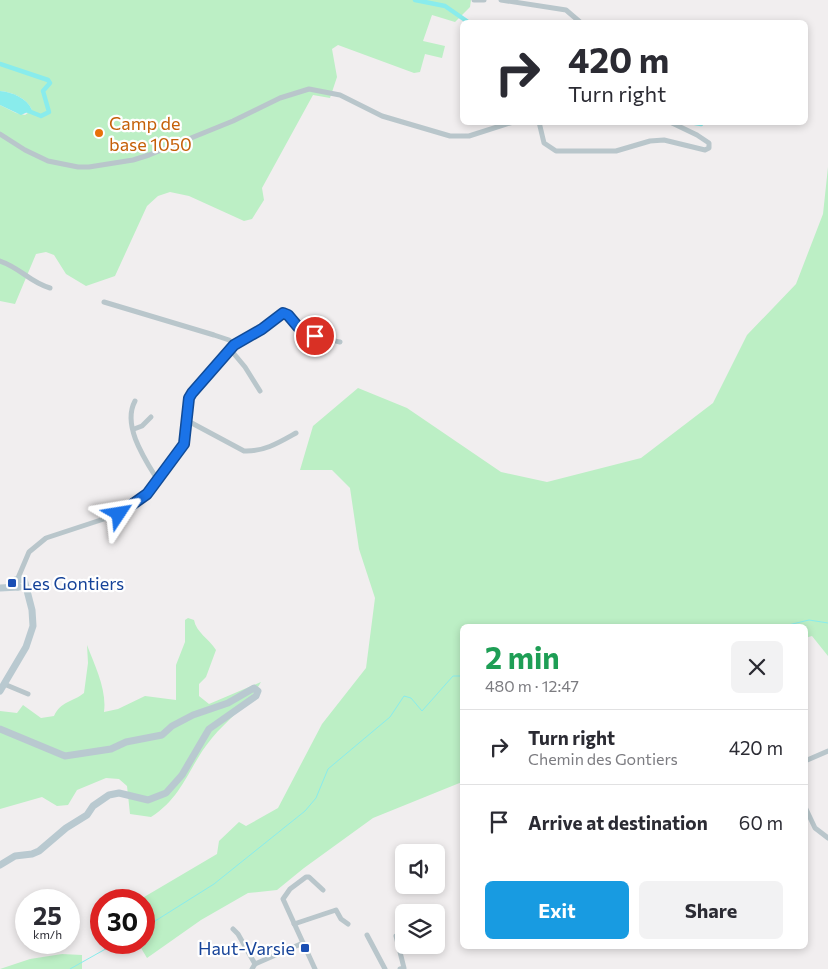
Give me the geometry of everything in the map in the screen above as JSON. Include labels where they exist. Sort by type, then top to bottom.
[{"type":"street","points":[[474,0],[484,0]]},
{"type":"street","points":[[501,0],[566,10],[578,20]]},
{"type":"street","points":[[0,134],[25,150],[48,160],[78,167],[89,167],[133,160],[149,155],[233,121],[280,98],[309,89],[340,95],[382,116],[450,136],[469,136],[504,125]]},
{"type":"street","points":[[540,125],[544,143],[556,151],[616,150],[650,141],[664,140],[705,150],[709,148],[709,144],[697,135],[676,125]]},
{"type":"street","points":[[0,261],[22,270],[26,277],[50,288]]},
{"type":"street","points":[[104,302],[229,340],[260,391]]},
{"type":"street","points":[[19,583],[29,552],[46,538],[119,514],[142,499],[184,444],[189,398],[232,347],[262,329],[283,313],[288,315],[299,328],[319,337],[340,342]]},
{"type":"street","points":[[135,401],[131,410],[134,429],[144,460],[157,479]]},
{"type":"street","points":[[134,429],[142,426],[151,417]]},
{"type":"street","points":[[188,421],[244,451],[273,446],[296,433]]},
{"type":"street","points":[[2,588],[19,583]]},
{"type":"street","points":[[0,691],[26,647],[33,626],[29,597],[19,583]]},
{"type":"street","points":[[4,684],[28,694]]},
{"type":"street","points":[[0,730],[9,731],[58,754],[71,756],[111,749],[126,742],[162,735],[172,726],[193,715],[228,704],[254,688],[259,693],[209,729],[182,775],[166,793],[148,800],[119,794],[109,796],[93,806],[83,819],[66,828],[38,851],[32,854],[15,856],[0,864]]},
{"type":"street","points":[[808,760],[828,751]]},
{"type":"street","points":[[808,813],[815,828],[828,838]]},
{"type":"street","points":[[315,969],[283,900],[285,894],[306,877],[309,877],[323,890]]},
{"type":"street","points":[[294,924],[336,910],[341,919],[348,924]]},
{"type":"street","points":[[232,929],[238,934],[255,964]]},
{"type":"street","points":[[368,935],[385,969]]},
{"type":"street","points":[[252,969],[255,964],[303,943]]},
{"type":"street","points":[[400,954],[404,968],[400,969]]},
{"type":"green space","points":[[0,0],[471,0],[470,7],[455,22],[432,15],[423,41],[445,46],[442,58],[425,54],[420,72],[414,73],[338,45],[332,49],[337,77],[330,98],[313,95],[262,188],[264,200],[252,219],[244,221],[189,196],[170,192],[158,196],[147,206],[115,276],[86,286],[66,274],[54,255],[46,252],[36,254],[15,304],[0,301],[0,105],[25,115],[32,110],[27,102],[19,96],[0,91]]},
{"type":"green space","points":[[828,167],[828,656],[812,636],[808,637],[808,624],[460,624],[460,783],[373,818],[277,890],[248,893],[201,920],[155,952],[155,891],[217,854],[219,841],[239,822],[246,826],[278,808],[322,724],[366,668],[375,598],[359,549],[350,488],[332,470],[300,470],[313,426],[358,388],[407,408],[501,472],[547,482],[641,458],[713,403],[747,335],[796,284],[823,214]]},
{"type":"green space","points":[[188,618],[194,620],[197,628],[216,650],[206,677],[199,684],[199,696],[209,704],[261,682],[251,697],[204,748],[171,800],[151,817],[130,814],[127,786],[119,779],[106,778],[77,790],[68,805],[57,806],[42,797],[0,809],[0,711],[17,713],[23,705],[41,718],[54,716],[60,707],[84,693],[88,663],[87,645],[102,687],[104,712],[118,709],[145,696],[176,700],[176,665],[185,642],[185,620]]},
{"type":"green space","points":[[62,954],[82,955],[82,969],[0,969],[30,959]]},
{"type":"green space","points":[[145,954],[153,954],[147,958]]},
{"type":"water","points":[[0,91],[19,96],[27,102],[32,110],[21,115],[0,105]]},
{"type":"waterway","points":[[415,0],[445,6],[465,20]]},
{"type":"waterway","points":[[0,64],[48,80],[50,83],[43,91],[49,112],[41,116],[26,110]]},
{"type":"waterway","points":[[792,624],[809,620],[828,623]]},
{"type":"waterway","points":[[155,921],[214,884],[305,811],[316,798],[328,769],[390,717],[404,696],[411,698],[422,711],[453,676],[460,676]]},
{"type":"waterway","points":[[70,969],[97,954]]},
{"type":"place","name":"Camp de base 1050","points":[[99,133]]},
{"type":"place","name":"Les Gontiers","points":[[12,583]]},
{"type":"place","name":"Haut-Varsie","points":[[305,948]]},
{"type":"route","points":[[119,514],[147,494],[184,444],[189,398],[198,385],[234,345],[267,326],[279,314],[283,313],[288,315],[299,328],[315,336]]}]
